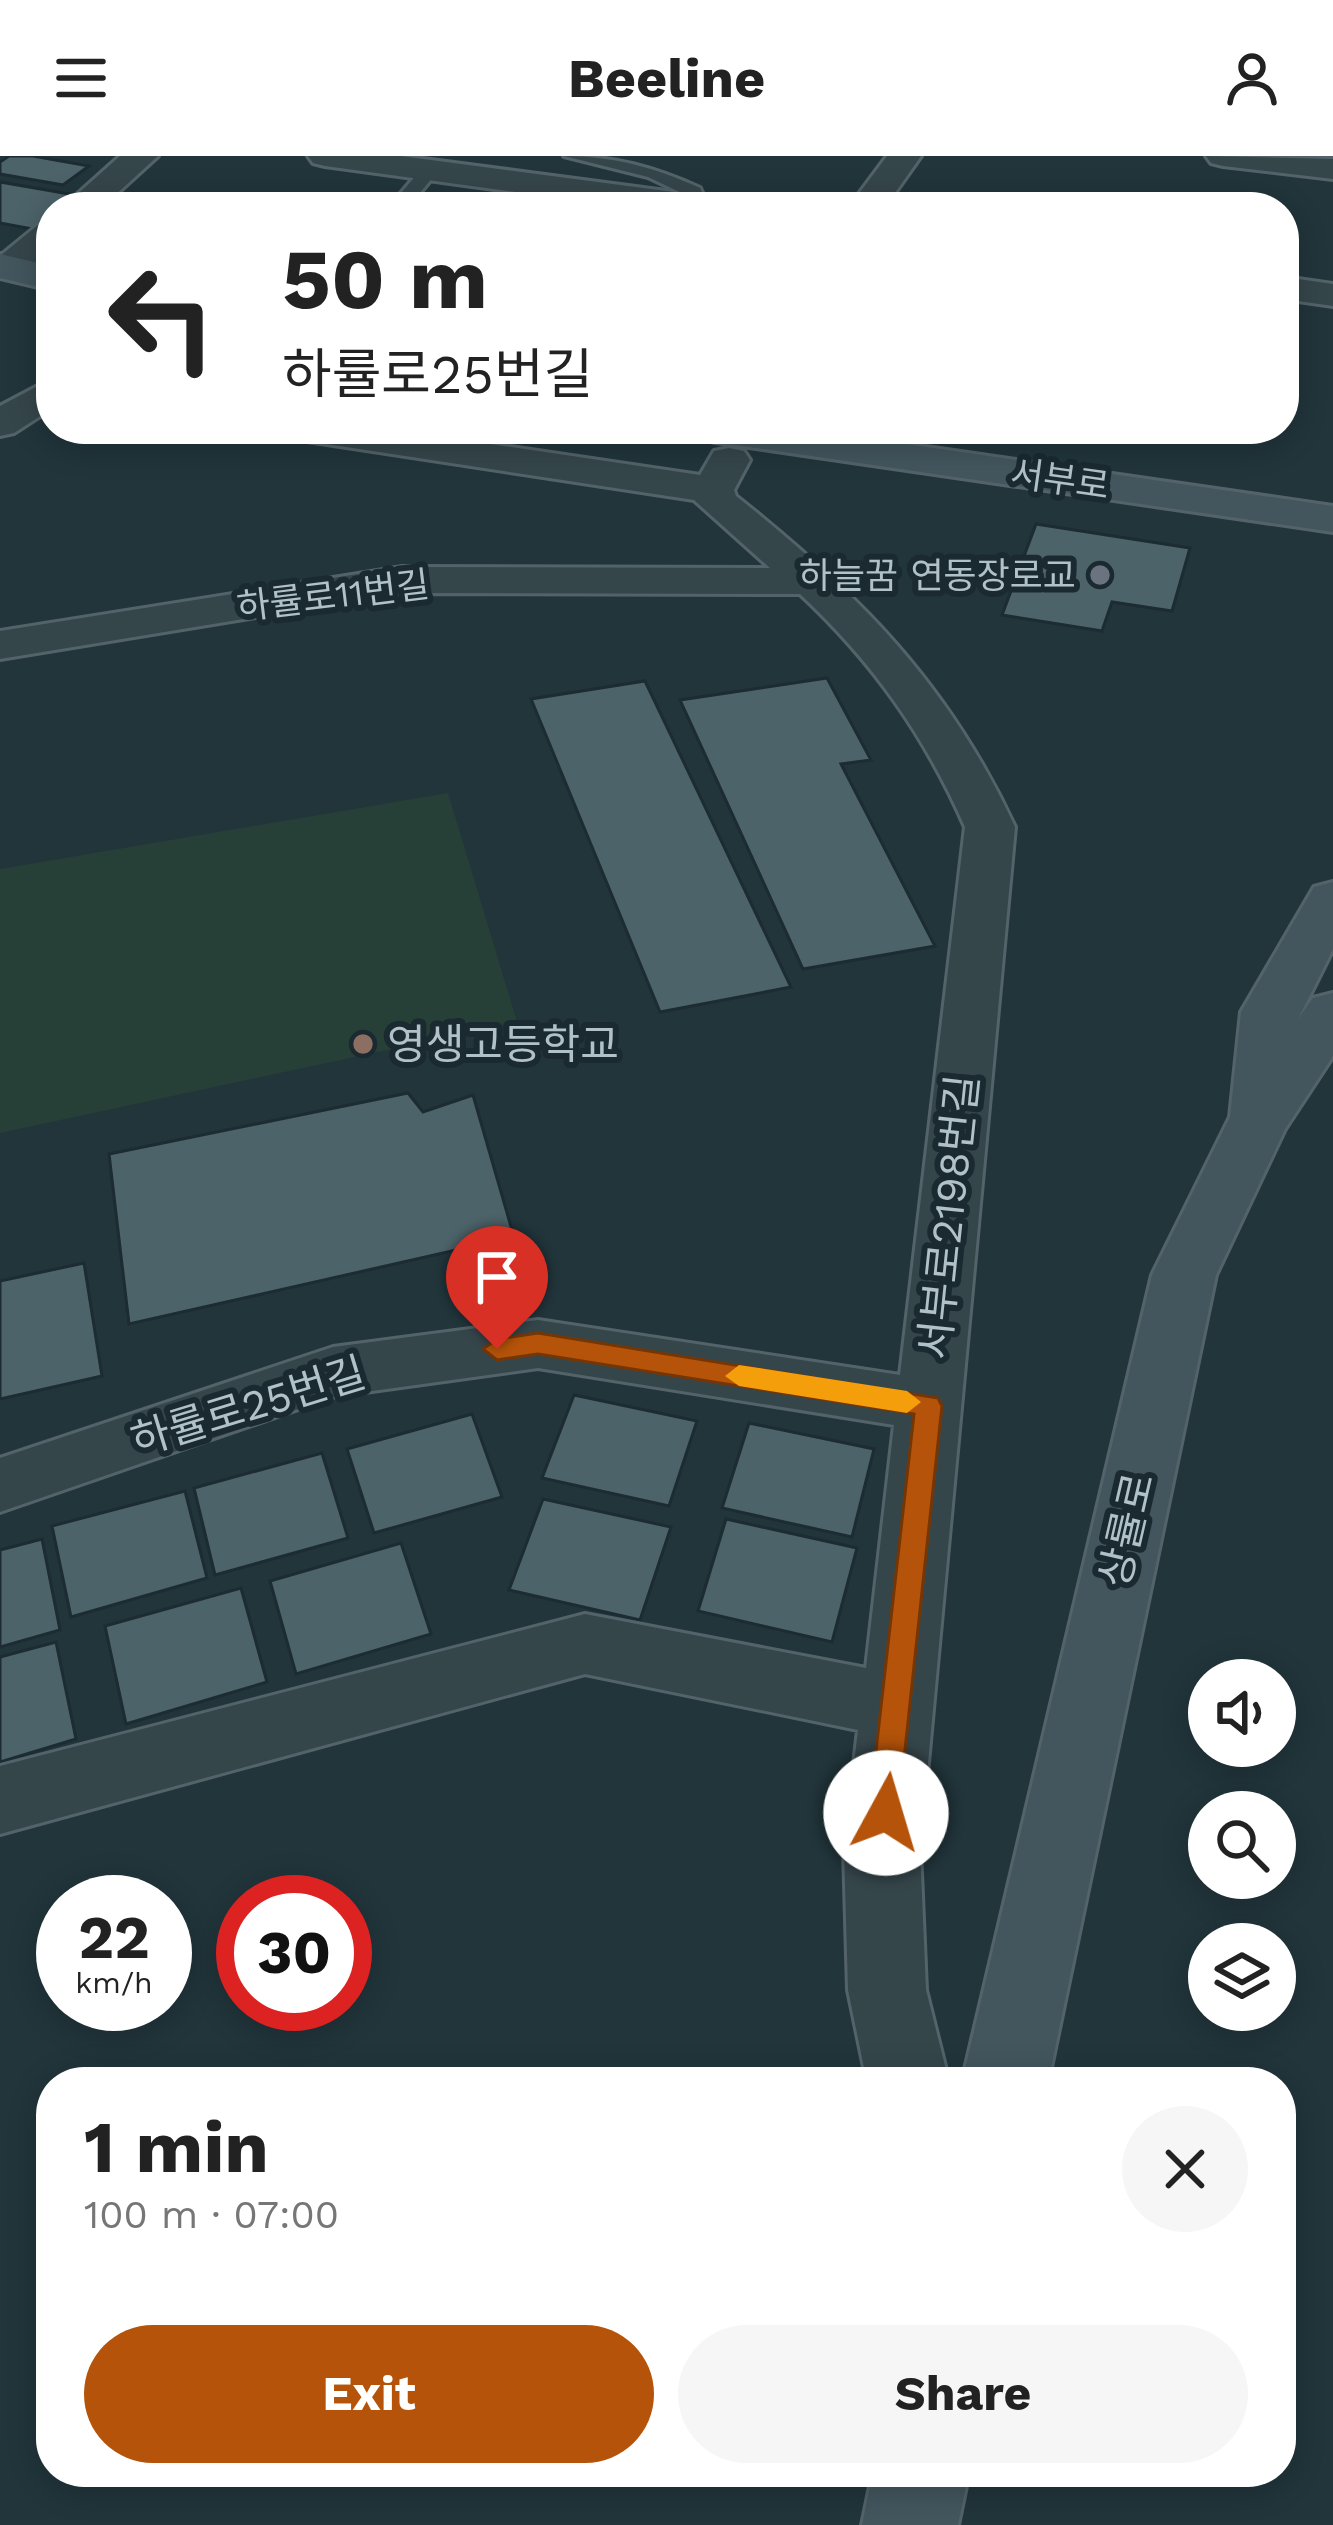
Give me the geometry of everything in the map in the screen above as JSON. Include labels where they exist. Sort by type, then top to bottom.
[{"type":"main road","points":[[2,278],[36,278]]},
{"type":"main road","points":[[2,278],[36,303]]},
{"type":"main road","name":"서부로","points":[[719,460],[1333,519]]},
{"type":"main road","points":[[1288,471],[1333,478]]},
{"type":"main road","points":[[1257,1123],[1270,1012],[1333,898]]},
{"type":"main road","name":"상률로","points":[[1009,2067],[1184,1275],[1257,1123],[1333,1012]]},
{"type":"main road","points":[[1257,1123],[1333,1074]]},
{"type":"main road","points":[[910,2525],[918,2487]]},
{"type":"street","points":[[99,192],[141,156]]},
{"type":"street","points":[[325,156],[591,192]]},
{"type":"street","points":[[878,192],[904,156]]},
{"type":"street","points":[[1223,156],[1333,169]]},
{"type":"street","points":[[2,278],[36,247]]},
{"type":"street","points":[[1299,290],[1333,295]]},
{"type":"street","points":[[0,381],[36,388]]},
{"type":"street","points":[[0,424],[36,401]]},
{"type":"street","points":[[506,444],[719,460]]},
{"type":"street","name":"서부로2198번길","points":[[719,460],[716,501],[848,610],[913,686],[965,764],[990,827],[882,1849],[887,1990],[905,2067]]},
{"type":"street","name":"하률로11번길","points":[[0,645],[402,580],[813,581]]},
{"type":"street","name":"하률로25번길","points":[[0,1485],[333,1372],[538,1344],[928,1406]]},
{"type":"street","points":[[0,1800],[585,1644],[897,1706]]},
{"type":"lane","points":[[573,156],[653,173],[694,192]]},
{"type":"lane","points":[[411,192],[430,170]]},
{"type":"green space","points":[[448,793],[517,1022],[0,1133],[0,869]]},
{"type":"building","points":[[9,156],[89,166],[63,185],[0,174],[0,162]]},
{"type":"building","points":[[0,182],[58,192],[36,192],[36,226],[32,229],[0,223]]},
{"type":"building","name":"하늘꿈 연동장로교","points":[[1036,524],[1190,548],[1172,611],[1112,602],[1102,631],[1002,615]]},
{"type":"building","points":[[827,678],[871,760],[841,764],[935,946],[803,969],[680,700]]},
{"type":"building","points":[[645,681],[791,987],[660,1012],[531,699]]},
{"type":"building","points":[[408,1093],[423,1112],[473,1095],[514,1237],[129,1324],[109,1154]]},
{"type":"building","points":[[84,1263],[102,1376],[0,1399],[0,1281]]},
{"type":"building","points":[[574,1395],[697,1421],[669,1506],[542,1478]]},
{"type":"building","points":[[472,1414],[502,1497],[374,1533],[347,1449]]},
{"type":"building","points":[[749,1423],[874,1449],[852,1537],[722,1508]]},
{"type":"building","points":[[322,1453],[348,1538],[215,1575],[194,1488]]},
{"type":"building","points":[[185,1491],[207,1578],[71,1617],[52,1526]]},
{"type":"building","points":[[543,1499],[671,1527],[640,1620],[509,1590]]},
{"type":"building","points":[[726,1519],[857,1548],[832,1642],[698,1611]]},
{"type":"building","points":[[42,1539],[60,1630],[0,1647],[0,1550]]},
{"type":"building","points":[[401,1543],[431,1634],[296,1674],[270,1581]]},
{"type":"building","points":[[241,1588],[267,1682],[126,1724],[105,1626]]},
{"type":"building","points":[[56,1642],[76,1739],[0,1762],[0,1657]]},
{"type":"slow traffic","points":[[739,1376],[907,1402]]},
{"type":"place","name":"하늘꿈 연동장로교","points":[[1100,575]]},
{"type":"place","name":"영생고등학교","points":[[363,1044]]},
{"type":"route","points":[[497,1349],[538,1344],[928,1406],[886,1813]]}]
